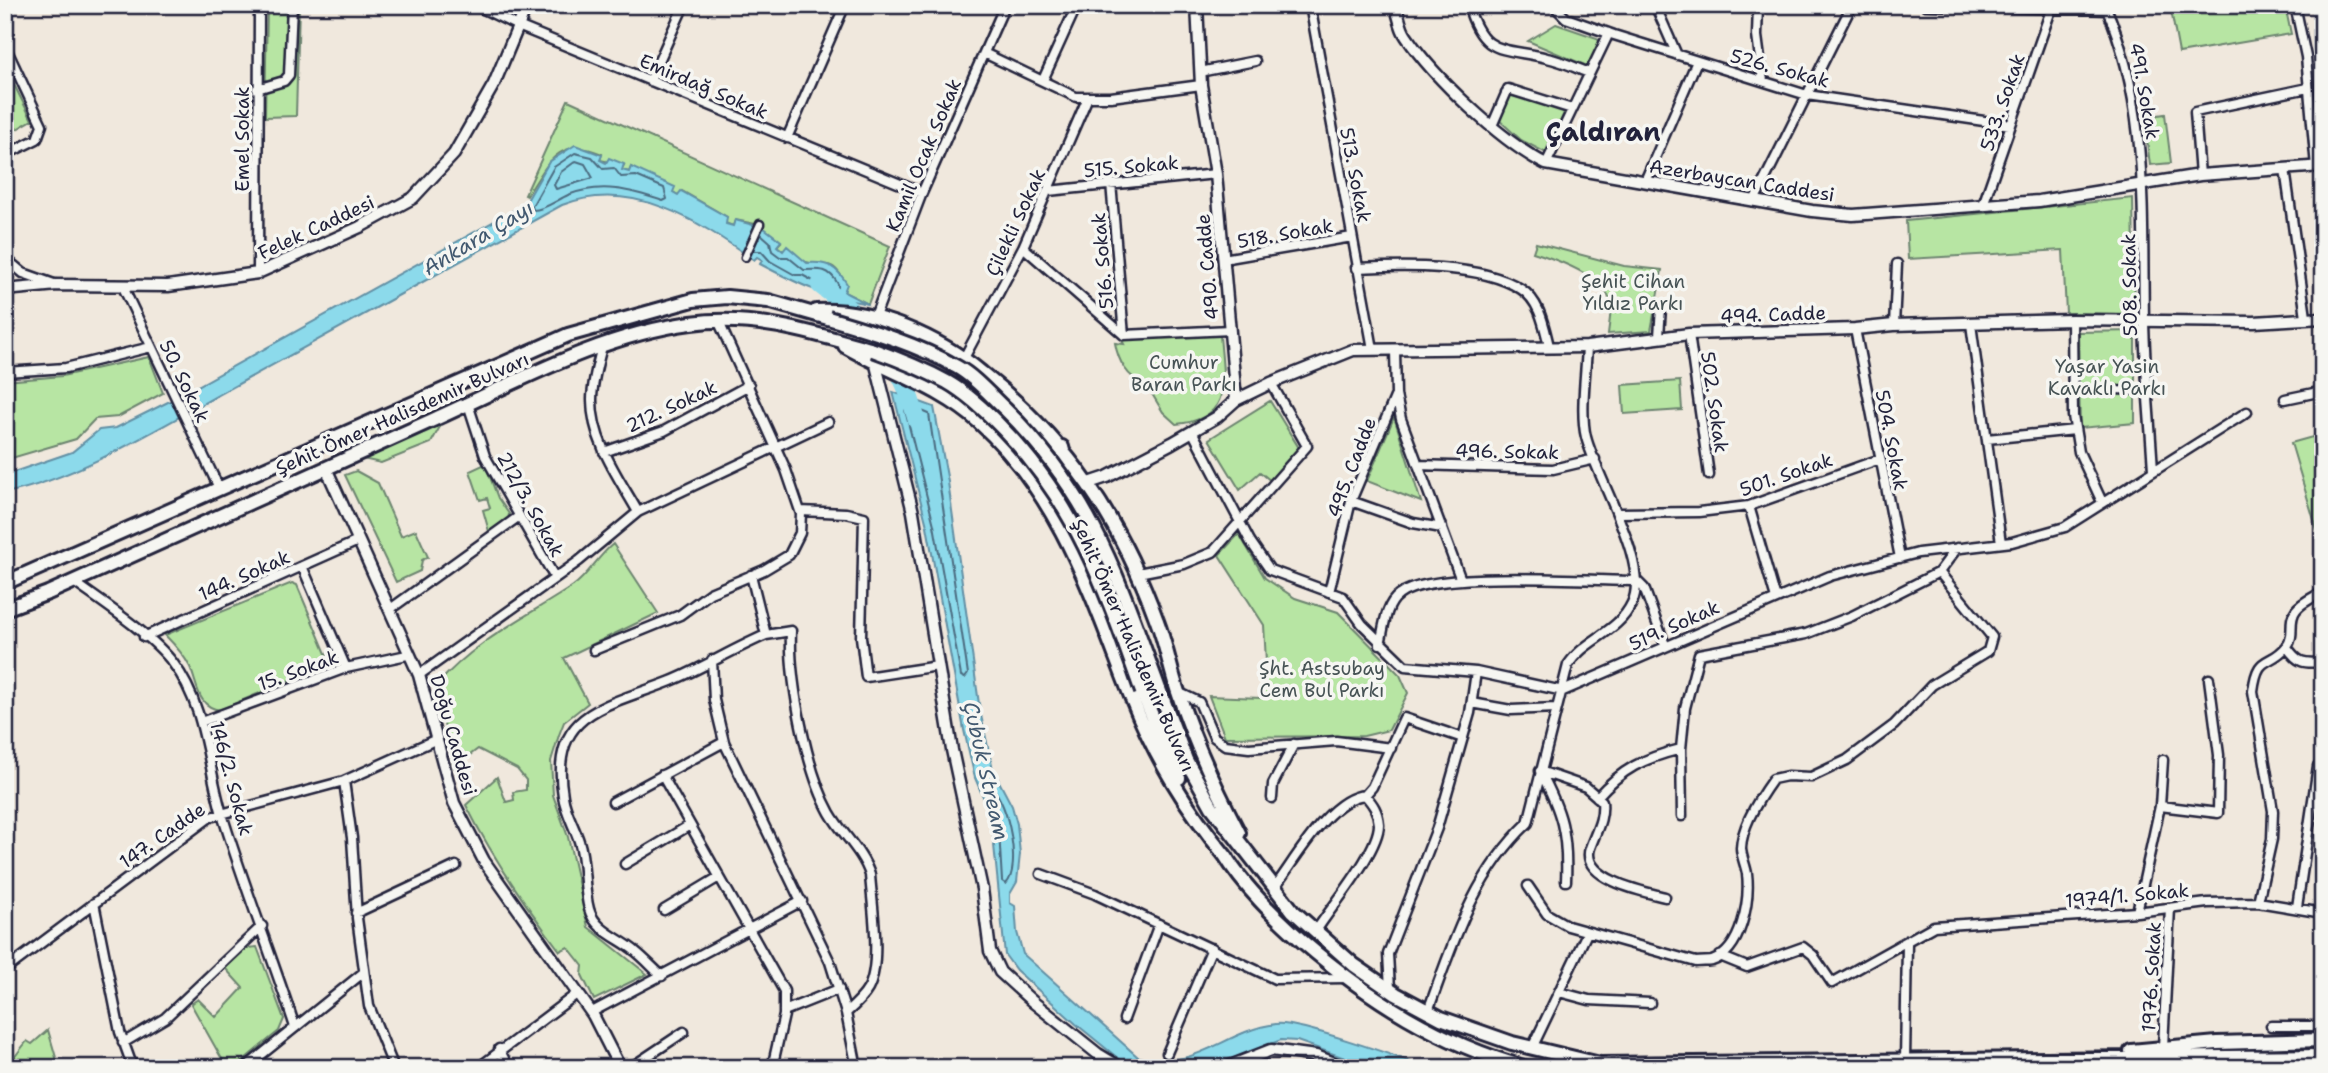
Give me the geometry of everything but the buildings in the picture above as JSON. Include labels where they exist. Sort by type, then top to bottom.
[{"type":"highway","name":"Şehit Ömer Halisdemir Bulvarı","points":[[5,583],[568,335],[693,300],[727,298],[768,301],[808,311],[871,318],[906,329],[964,358],[1028,412],[1062,447],[1089,484],[1138,573],[1158,622],[1178,692],[1206,769],[1254,861]]},
{"type":"highway","name":"Şehit Ömer Halisdemir Bulvarı","points":[[828,314],[892,338],[960,369],[1025,428],[1090,516],[1113,563],[1186,760],[1212,807],[1293,911],[1354,965],[1428,1011],[1532,1048],[1600,1064],[2323,1056]]},
{"type":"highway","name":"Şehit Ömer Halisdemir Bulvarı","points":[[5,609],[74,582],[602,346],[674,326],[718,320],[756,321],[830,337],[873,350],[949,383],[975,402],[1020,447],[1084,539],[1110,600],[1142,692],[1181,783],[1227,858]]},
{"type":"highway","name":"Şehit Ömer Halisdemir Bulvarı","points":[[830,337],[881,368],[957,403],[980,423],[1024,473],[1052,510],[1077,558],[1132,699],[1185,806],[1279,921],[1346,978],[1422,1027],[1519,1067]]},
{"type":"highway","points":[[1024,473],[1036,479],[1053,474],[1065,458],[1062,447]]},
{"type":"highway","points":[[1072,474],[1089,484],[1093,500],[1085,513],[1071,519],[1052,510],[1050,488],[1059,477],[1072,474]]},
{"type":"highway","points":[[1077,558],[1080,537],[1091,528],[1108,527],[1119,536]]},
{"type":"highway","name":"Şehit Ömer Halisdemir Bulvarı","points":[[2076,1059],[2163,1047],[2323,1040]]},
{"type":"street","name":"Emel Sokak","points":[[258,273],[259,5]]},
{"type":"street","points":[[257,89],[284,81],[289,75],[292,5]]},
{"type":"street","name":"Emirdağ Sokak","points":[[475,5],[518,26],[922,193]]},
{"type":"street","name":"Felek Caddesi","points":[[5,290],[57,285],[169,286],[258,273],[311,251],[414,198],[454,154],[494,84],[527,5]]},
{"type":"street","points":[[650,81],[684,5]]},
{"type":"street","points":[[787,138],[845,5]]},
{"type":"street","name":"Kamil Ocak Sokak","points":[[871,318],[922,193],[1005,5]]},
{"type":"street","points":[[1043,80],[1077,5]]},
{"type":"street","name":"490. Cadde","points":[[1197,5],[1201,85],[1216,174],[1236,400]]},
{"type":"street","name":"513. Sokak","points":[[1310,5],[1356,268],[1373,349]]},
{"type":"street","name":"Azerbaycan Caddesi","points":[[1395,5],[1404,34],[1464,100],[1522,152],[1546,164],[1754,201],[1853,215],[2039,201],[2200,175],[2319,167]]},
{"type":"street","points":[[1468,5],[1475,28],[1489,46],[1548,58],[1589,73]]},
{"type":"street","name":"526. Sokak","points":[[1553,5],[1566,18],[1807,95],[2011,125]]},
{"type":"street","points":[[1655,5],[1677,55]]},
{"type":"street","points":[[1758,5],[1763,81]]},
{"type":"street","points":[[1754,201],[1852,5]]},
{"type":"street","points":[[1925,5],[2051,10],[2106,8]]},
{"type":"street","points":[[2295,5],[2319,167]]},
{"type":"street","name":"491. Sokak","points":[[2106,8],[2119,36],[2124,57],[2144,184]]},
{"type":"street","name":"533. Sokak","points":[[1983,205],[2051,10]]},
{"type":"street","points":[[1546,164],[1609,33]]},
{"type":"street","points":[[5,46],[42,125],[37,139],[5,155]]},
{"type":"street","points":[[984,52],[1076,97],[1111,97],[1201,85]]},
{"type":"street","points":[[1200,72],[1255,61]]},
{"type":"street","points":[[1645,181],[1697,61]]},
{"type":"street","points":[[2200,175],[2195,112],[2308,88]]},
{"type":"street","points":[[1492,126],[1508,89],[1572,109]]},
{"type":"street","name":"Çilekli Sokak","points":[[964,358],[1023,247],[1088,97]]},
{"type":"street","points":[[2285,169],[2306,317]]},
{"type":"street","name":"515. Sokak","points":[[1048,191],[1216,174]]},
{"type":"street","name":"516. Sokak","points":[[1111,183],[1124,335]]},
{"type":"street","name":"508. Sokak","points":[[2144,184],[2144,322],[2153,470]]},
{"type":"street","points":[[745,257],[760,224]]},
{"type":"street","name":"518. Sokak","points":[[1223,259],[1352,237]]},
{"type":"street","points":[[1023,247],[1124,335],[1230,330]]},
{"type":"street","points":[[5,258],[23,273],[57,285]]},
{"type":"street","points":[[1894,325],[1897,264]]},
{"type":"street","points":[[1356,268],[1423,265],[1488,276],[1522,290],[1542,316],[1549,346]]},
{"type":"street","name":"50. Sokak","points":[[123,287],[219,488]]},
{"type":"street","points":[[1659,337],[1661,308]]},
{"type":"street","name":"494. Cadde","points":[[1236,400],[1353,350],[1587,346],[1689,334],[1855,329],[1894,325],[2072,320],[2254,322],[2323,318]]},
{"type":"street","points":[[594,650],[680,615],[710,593],[789,555],[800,533],[800,511],[777,447],[718,320]]},
{"type":"street","points":[[2072,320],[2075,430],[2079,452],[2102,502]]},
{"type":"street","points":[[1971,324],[2001,543]]},
{"type":"street","name":"504. Sokak","points":[[1855,329],[1900,558]]},
{"type":"street","name":"502. Sokak","points":[[1689,334],[1709,475]]},
{"type":"street","points":[[602,346],[592,400],[595,426],[604,452],[638,512]]},
{"type":"street","points":[[1428,1011],[1447,952],[1480,882],[1528,823],[1556,708],[1563,691],[1565,672],[1572,659],[1624,617],[1635,597],[1637,581],[1618,513],[1586,436],[1587,346]]},
{"type":"street","points":[[5,372],[66,368],[152,347]]},
{"type":"street","points":[[1395,350],[1396,395],[1418,465],[1461,580]]},
{"type":"street","points":[[881,368],[913,512],[952,750],[983,866],[990,951],[1000,972],[1043,1011],[1098,1054],[1121,1068]]},
{"type":"street","points":[[1138,573],[1184,564],[1213,552],[1307,446],[1271,383]]},
{"type":"street","name":"212. Sokak","points":[[604,452],[664,431],[749,385]]},
{"type":"street","points":[[2072,389],[2148,391]]},
{"type":"street","points":[[2285,399],[2323,391]]},
{"type":"street","name":"495. Cadde","points":[[1329,592],[1350,501],[1396,395]]},
{"type":"street","points":[[1089,484],[1107,477],[1217,417],[1236,400]]},
{"type":"street","name":"212/3. Sokak","points":[[468,404],[485,456],[555,578]]},
{"type":"street","name":"519. Sokak","points":[[1563,691],[1830,576],[1900,558],[2001,543],[2065,527],[2247,412]]},
{"type":"street","points":[[419,675],[555,578],[638,512],[828,422]]},
{"type":"street","points":[[1987,439],[2075,430]]},
{"type":"street","points":[[1192,431],[1239,521],[1270,570],[1343,597],[1380,644],[1405,666],[1476,672],[1563,691]]},
{"type":"street","name":"501. Sokak","points":[[1618,513],[1699,512],[1749,506],[1880,458]]},
{"type":"street","name":"496. Sokak","points":[[1418,465],[1553,469],[1595,460]]},
{"type":"street","name":"Doğu Caddesi","points":[[326,468],[407,655],[419,675],[454,803],[484,861],[592,1012],[620,1068]]},
{"type":"street","points":[[1350,501],[1413,523],[1442,528]]},
{"type":"street","points":[[1749,506],[1776,599]]},
{"type":"street","points":[[800,511],[846,513],[864,517],[861,637],[866,677],[938,666]]},
{"type":"street","points":[[389,610],[518,517]]},
{"type":"street","name":"144. Sokak","points":[[144,637],[358,541]]},
{"type":"street","points":[[1682,816],[1681,749],[1685,708],[1699,654],[1806,634],[1852,616],[1938,572],[1957,548]]},
{"type":"street","points":[[302,566],[346,668]]},
{"type":"street","points":[[1528,886],[1547,914],[1587,933],[1696,962],[1713,961],[1720,956],[1734,940],[1748,898],[1747,873],[1741,848],[1746,827],[1760,796],[1773,779],[1787,776],[1811,777],[1847,760],[1894,725],[1932,684],[1988,651],[1992,638],[1938,572]]},
{"type":"street","points":[[751,575],[766,635]]},
{"type":"street","points":[[1380,644],[1389,607],[1399,595],[1417,585],[1461,580],[1637,581],[1644,588],[1665,645]]},
{"type":"street","name":"146/2. Sokak","points":[[74,582],[172,661],[201,722],[222,813],[295,1027]]},
{"type":"street","points":[[2258,902],[2272,839],[2273,811],[2253,691],[2261,663],[2287,647],[2292,637],[2291,622],[2296,609],[2319,594]]},
{"type":"street","points":[[662,976],[634,949],[604,931],[590,912],[580,843],[563,797],[561,766],[565,741],[580,719],[594,709],[681,677],[766,635],[791,631],[790,660],[813,768],[829,811],[866,862],[870,875],[874,968],[869,988],[846,1013]]},
{"type":"street","points":[[2287,647],[2296,660],[2303,664],[2323,662]]},
{"type":"street","name":"15. Sokak","points":[[201,722],[346,668],[407,655]]},
{"type":"street","points":[[712,660],[714,700],[724,742],[830,962],[846,1013],[857,1068]]},
{"type":"street","points":[[1390,989],[1388,954],[1437,828],[1464,738],[1476,672]]},
{"type":"street","points":[[2160,806],[2218,813],[2219,755],[2209,679]]},
{"type":"street","points":[[1178,692],[1199,702],[1214,737],[1225,745],[1249,748],[1336,741],[1391,748]]},
{"type":"street","points":[[1472,703],[1511,710],[1556,708]]},
{"type":"street","points":[[1366,795],[1404,718],[1464,738]]},
{"type":"street","name":"147. Cadde","points":[[5,970],[192,830],[222,813],[344,781],[438,739]]},
{"type":"street","points":[[613,802],[724,742]]},
{"type":"street","points":[[1272,798],[1273,784],[1294,744]]},
{"type":"street","points":[[1597,797],[1618,774],[1661,754],[1681,749]]},
{"type":"street","points":[[2137,912],[2160,806],[2163,760]]},
{"type":"street","points":[[2297,907],[2318,766]]},
{"type":"street","points":[[1541,771],[1586,787],[1602,801],[1604,814],[1589,852],[1591,863],[1602,876],[1631,888],[1665,897]]},
{"type":"street","points":[[1541,771],[1559,807],[1567,834],[1566,881]]},
{"type":"street","points":[[662,775],[784,991],[784,1011],[772,1068]]},
{"type":"street","points":[[344,781],[352,838],[356,913],[369,1006],[394,1068]]},
{"type":"street","points":[[1274,887],[1337,806],[1353,796],[1366,795]]},
{"type":"street","points":[[1315,931],[1370,849],[1379,826],[1376,808],[1366,795]]},
{"type":"street","points":[[625,864],[690,825]]},
{"type":"street","points":[[356,913],[456,866]]},
{"type":"street","points":[[1041,874],[1095,894],[1275,979],[1346,978]]},
{"type":"street","points":[[664,910],[719,877]]},
{"type":"street","points":[[592,1012],[802,901]]},
{"type":"street","name":"1974/1. Sokak","points":[[1907,944],[1934,926],[2170,908],[2258,902],[2323,913]]},
{"type":"street","points":[[94,903],[123,1043],[133,1068]]},
{"type":"street","name":"1976. Sokak","points":[[2163,1047],[2170,908]]},
{"type":"street","points":[[1124,1019],[1159,924]]},
{"type":"street","points":[[123,1043],[164,1018],[262,926]]},
{"type":"street","points":[[1532,1048],[1587,933]]},
{"type":"street","points":[[1720,956],[1747,967],[1803,947],[1814,955],[1832,983],[1907,944],[1905,1061]]},
{"type":"street","points":[[1167,1054],[1212,948]]},
{"type":"street","points":[[245,1068],[364,972]]},
{"type":"street","points":[[784,1011],[839,989]]},
{"type":"street","points":[[1559,992],[1589,1000],[1650,1003]]},
{"type":"street","points":[[478,1068],[499,1049],[578,993]]},
{"type":"street","points":[[2271,1026],[2323,1026]]},
{"type":"street","points":[[630,1068],[684,1032]]},
{"type":"street","points":[[499,1049],[509,1068]]},
{"type":"street","points":[[1225,1068],[1271,1051],[1316,1056],[1347,1068]]},
{"type":"green space","points":[[267,5],[299,5],[296,116],[265,117]]},
{"type":"green space","points":[[2170,5],[2285,5],[2291,34],[2179,53]]},
{"type":"green space","points":[[1556,24],[1597,38],[1600,43],[1587,66],[1528,41]]},
{"type":"green space","points":[[5,67],[32,120],[5,136]]},
{"type":"green space","points":[[1510,94],[1565,111],[1546,153],[1521,140],[1499,120]]},
{"type":"green space","points":[[568,100],[890,246],[868,304],[844,292],[846,284],[833,267],[794,258],[777,246],[781,242],[755,224],[735,220],[733,226],[725,223],[727,217],[682,191],[678,195],[631,167],[629,172],[621,170],[624,165],[600,160],[602,154],[587,149],[565,150],[556,156],[527,196],[525,195]]},
{"type":"green space","points":[[2165,114],[2171,163],[2150,165],[2144,117]]},
{"type":"green space","points":[[2133,198],[2135,314],[2066,313],[2063,250],[1908,259],[1906,221]]},
{"type":"green space","name":"Şehit Cihan Yıldız Parkı","points":[[1536,243],[1624,266],[1662,270],[1651,331],[1608,334],[1611,305],[1606,292],[1589,276],[1533,252]]},
{"type":"green space","name":"Yaşar Yasin Kavaklı Parkı","points":[[2135,331],[2135,423],[2080,428],[2078,332]]},
{"type":"green space","name":"Cumhur Baran Parkı","points":[[1119,335],[1220,335],[1223,381],[1217,405],[1195,421],[1176,424],[1163,412],[1146,384],[1139,382],[1124,368],[1115,343],[1124,344]]},
{"type":"green space","points":[[149,357],[163,393],[118,417],[95,419],[76,439],[5,460],[5,381],[62,376]]},
{"type":"green space","points":[[1680,381],[1682,410],[1624,414],[1622,385]]},
{"type":"green space","points":[[1270,401],[1299,448],[1271,481],[1260,472],[1240,490],[1209,439]]},
{"type":"green space","points":[[1394,417],[1421,502],[1367,481]]},
{"type":"green space","points":[[442,423],[431,443],[381,463],[362,459]]},
{"type":"green space","points":[[2323,434],[2323,527],[2317,530],[2291,443]]},
{"type":"green space","points":[[485,464],[498,498],[509,514],[508,521],[490,535],[483,510],[490,508],[487,498],[480,500],[470,471]]},
{"type":"green space","points":[[356,471],[378,483],[401,536],[416,530],[428,557],[422,560],[420,571],[396,582],[345,475]]},
{"type":"green space","name":"Şht. Astsubay Cem Bul Parkı","points":[[1239,534],[1265,578],[1295,598],[1338,612],[1400,675],[1408,693],[1389,730],[1364,736],[1225,737],[1209,696],[1262,698],[1266,662],[1264,625],[1219,555]]},
{"type":"green space","points":[[613,544],[658,613],[564,658],[588,703],[564,722],[551,761],[553,795],[568,837],[588,927],[647,974],[594,1000],[582,975],[583,966],[568,947],[560,951],[534,916],[498,862],[466,805],[497,777],[506,802],[514,800],[513,792],[526,790],[526,780],[517,769],[478,749],[454,767],[441,711],[438,684],[485,642],[578,582]]},
{"type":"green space","points":[[292,583],[297,585],[330,663],[220,710],[207,705],[199,694],[188,663],[165,635]]},
{"type":"green space","points":[[257,947],[284,1019],[279,1031],[234,1068],[227,1068],[191,1004],[198,999],[216,1017],[243,988],[225,968],[247,948]]},
{"type":"green space","points":[[48,1030],[59,1068],[6,1068],[27,1041],[32,1044]]},
{"type":"water","points":[[575,145],[602,155],[600,160],[606,163],[609,158],[624,164],[622,170],[629,172],[631,167],[675,187],[673,192],[678,195],[681,191],[727,217],[726,224],[733,226],[735,220],[764,228],[781,241],[777,246],[783,251],[787,246],[807,263],[826,264],[835,269],[847,284],[844,292],[868,304],[825,294],[787,278],[760,264],[762,260],[757,257],[754,260],[710,231],[663,207],[614,197],[588,198],[562,205],[121,449],[61,476],[5,493],[5,475],[72,452],[99,430],[116,428],[176,398],[525,204],[549,162]]},
{"type":"water","name":"Çubuk Stream","points":[[893,392],[934,407],[948,482],[980,711],[993,770],[1012,806],[1017,824],[1020,854],[1017,882],[1010,894],[1010,903],[1015,906],[1017,932],[1023,954],[1138,1057],[1159,1060],[1194,1055],[1240,1034],[1276,1024],[1326,1034],[1426,1068],[1373,1068],[1297,1041],[1281,1040],[1208,1068],[1130,1068],[1016,970],[1005,955],[991,815],[975,778],[927,526]]},
{"type":"waterway","name":"Ankara Çayı","points":[[820,285],[854,314],[882,344],[902,379],[917,421]]},
{"type":"district","name":"Çaldıran","points":[[1603,132]]}]
